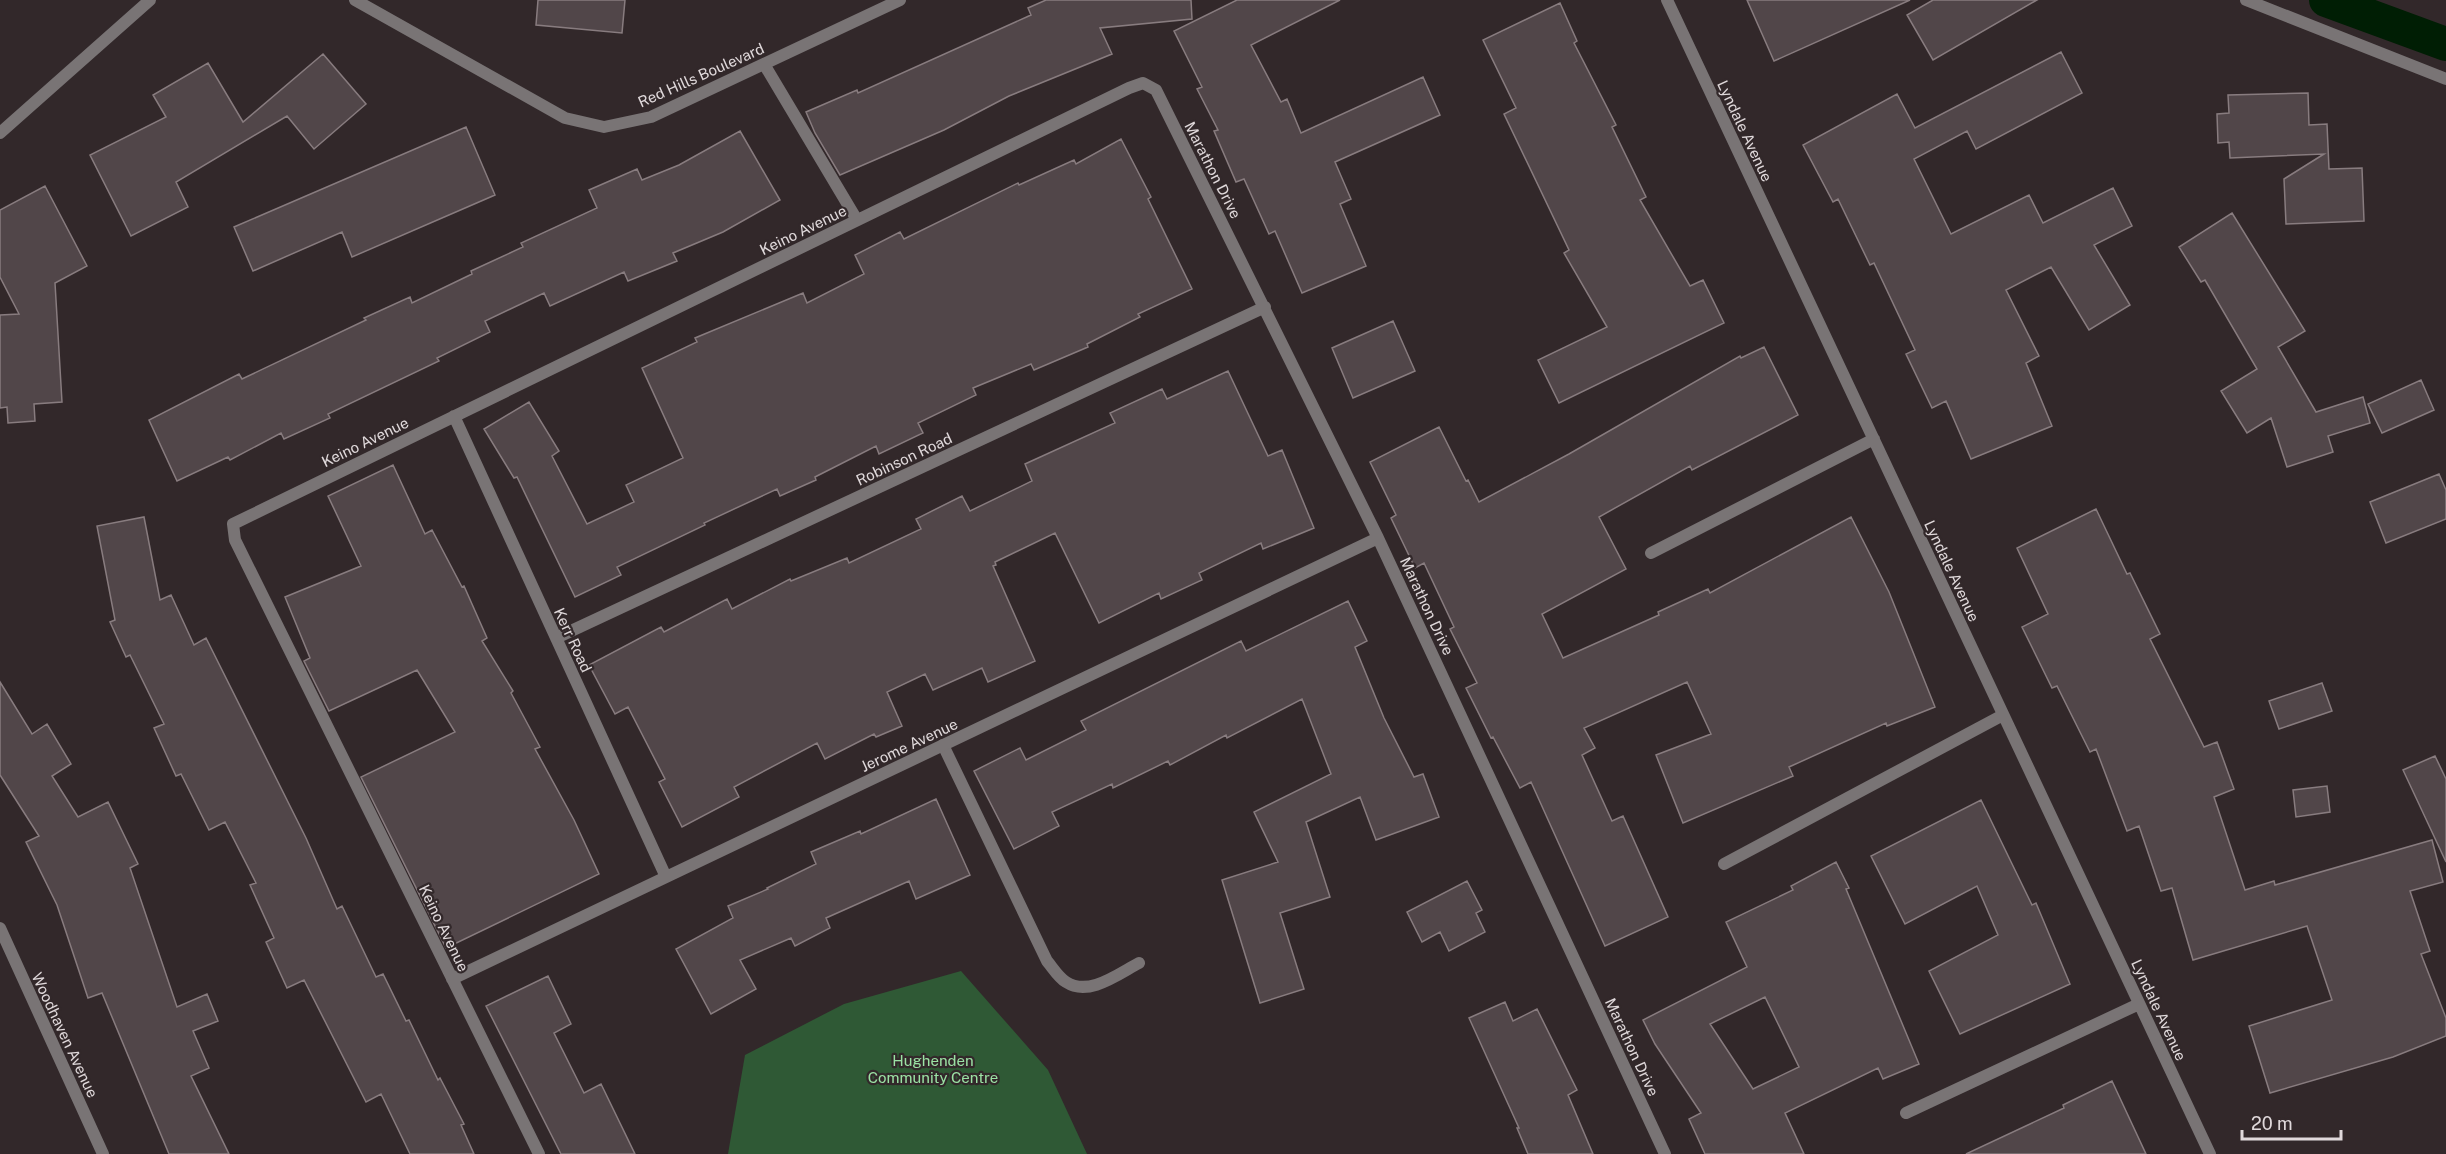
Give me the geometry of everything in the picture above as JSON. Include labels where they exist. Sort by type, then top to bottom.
[{"type":"street","points":[[0,134],[150,0]]},
{"type":"street","name":"Red Hills Boulevard","points":[[355,0],[566,118],[604,128],[651,117],[900,0]]},
{"type":"street","name":"Lyndale Avenue","points":[[1667,0],[2210,1154]]},
{"type":"street","points":[[2246,0],[2446,79]]},
{"type":"street","points":[[765,64],[857,220]]},
{"type":"street","name":"Keino Avenue","points":[[539,1154],[235,540],[233,524],[1143,83]]},
{"type":"street","name":"Marathon Drive","points":[[1143,83],[1156,90],[1378,538],[1665,1154]]},
{"type":"street","name":"Robinson Road","points":[[556,638],[1264,307]]},
{"type":"street","name":"Kerr Road","points":[[454,416],[666,877]]},
{"type":"street","points":[[1651,553],[1874,439]]},
{"type":"street","name":"Jerome Avenue","points":[[452,979],[1378,538]]},
{"type":"street","points":[[1724,864],[2003,715]]},
{"type":"street","points":[[943,746],[1047,961],[1064,981],[1075,987],[1087,987],[1139,963]]},
{"type":"street","name":"Woodhaven Avenue","points":[[0,928],[104,1154]]},
{"type":"street","points":[[1906,1113],[2139,1004]]},
{"type":"green space","name":"Hughenden Community Centre","points":[[961,971],[1048,1070],[1087,1154],[728,1154],[745,1055],[844,1004]]},
{"type":"building","points":[[538,0],[625,0],[622,33],[536,25]]},
{"type":"building","points":[[1046,0],[1191,0],[1192,19],[1100,28],[1112,54],[1009,96],[944,130],[840,175],[815,133],[806,112],[857,90],[858,93],[1031,15],[1028,8]]},
{"type":"building","points":[[1237,0],[1340,0],[1251,45],[1281,102],[1287,99],[1301,133],[1423,77],[1440,115],[1335,162],[1351,199],[1340,204],[1366,266],[1302,293],[1275,231],[1269,234],[1244,179],[1236,182],[1214,131],[1218,130],[1197,89],[1202,87],[1174,31]]},
{"type":"building","points":[[1747,0],[1910,0],[1774,61]]},
{"type":"building","points":[[1933,0],[2037,0],[1933,60],[1907,15]]},
{"type":"building","points":[[1560,3],[1577,41],[1574,43],[1616,125],[1612,127],[1646,197],[1640,200],[1690,286],[1703,280],[1724,323],[1559,403],[1538,360],[1607,327],[1564,253],[1569,250],[1504,114],[1516,108],[1483,40]]},
{"type":"building","points":[[2061,52],[2082,93],[1976,149],[1967,131],[1914,159],[1951,234],[2029,195],[2043,223],[2113,188],[2132,226],[2094,245],[2130,305],[2089,330],[2051,267],[2006,290],[2039,356],[2026,363],[2052,426],[1971,459],[1946,401],[1932,408],[1906,354],[1915,350],[1874,263],[1870,265],[1838,199],[1833,202],[1803,145],[1897,94],[1915,128]]},
{"type":"building","points":[[323,54],[366,104],[314,149],[287,116],[176,182],[188,207],[131,236],[90,155],[166,117],[153,95],[208,63],[243,122]]},
{"type":"building","points":[[2308,93],[2309,125],[2327,124],[2329,169],[2362,168],[2364,221],[2286,224],[2284,179],[2324,154],[2230,158],[2229,142],[2218,143],[2217,114],[2229,113],[2228,95]]},
{"type":"building","points":[[466,127],[495,195],[352,257],[342,232],[253,271],[234,227]]},
{"type":"building","points":[[740,131],[780,200],[723,232],[673,253],[677,261],[628,281],[624,272],[550,306],[544,293],[485,321],[490,332],[437,358],[439,361],[328,414],[330,418],[284,439],[281,433],[230,460],[228,457],[177,481],[149,420],[239,374],[242,379],[410,297],[412,303],[472,274],[471,271],[523,247],[521,243],[597,208],[589,190],[637,169],[642,180],[679,165]]},
{"type":"building","points":[[1121,139],[1151,197],[1148,199],[1192,289],[1138,314],[1140,317],[1087,344],[1088,347],[1034,370],[1031,364],[973,388],[976,395],[918,423],[923,433],[879,454],[876,446],[815,477],[816,480],[780,496],[777,489],[704,523],[705,525],[617,567],[621,575],[575,597],[517,477],[514,478],[484,429],[529,402],[559,451],[552,456],[587,524],[634,502],[626,485],[683,458],[642,368],[697,342],[695,338],[803,293],[807,303],[864,274],[855,255],[900,232],[904,239],[1018,183],[1019,185],[1074,160],[1076,164]]},
{"type":"building","points":[[45,186],[87,266],[55,283],[62,402],[34,404],[35,421],[8,423],[7,407],[0,408],[0,315],[19,314],[0,277],[0,210]]},
{"type":"building","points":[[2232,213],[2305,331],[2278,347],[2316,412],[2363,397],[2370,423],[2328,436],[2333,452],[2287,467],[2271,418],[2247,433],[2221,391],[2257,369],[2205,280],[2201,282],[2179,247]]},
{"type":"building","points":[[1393,321],[1415,371],[1353,398],[1332,348]]},
{"type":"building","points":[[1764,347],[1798,415],[1692,470],[1690,466],[1599,517],[1626,569],[1542,614],[1563,658],[1659,615],[1658,612],[1708,589],[1710,593],[1851,517],[1889,592],[1935,707],[1887,726],[1886,723],[1789,767],[1793,776],[1683,823],[1656,755],[1711,734],[1687,682],[1584,728],[1595,748],[1582,755],[1612,821],[1623,816],[1668,917],[1605,946],[1531,782],[1520,788],[1466,688],[1477,683],[1450,629],[1454,627],[1424,563],[1415,568],[1391,518],[1396,515],[1370,462],[1439,427],[1479,502],[1569,454],[1740,356],[1741,358]]},
{"type":"building","points":[[1228,371],[1268,456],[1282,450],[1314,528],[1263,549],[1261,543],[1199,573],[1202,580],[1161,599],[1159,593],[1099,623],[1055,533],[995,562],[996,565],[993,566],[1035,661],[988,682],[982,668],[933,690],[925,674],[887,692],[902,726],[876,737],[874,734],[825,759],[817,743],[734,787],[739,797],[682,827],[659,782],[665,779],[628,707],[615,714],[589,665],[661,627],[664,632],[727,599],[732,609],[790,579],[791,581],[847,558],[849,563],[921,529],[916,519],[962,496],[970,511],[1032,481],[1025,464],[1115,423],[1110,413],[1162,389],[1167,399]]},
{"type":"building","points":[[2421,380],[2434,410],[2382,433],[2368,404]]},
{"type":"building","points":[[393,465],[425,534],[432,530],[462,587],[464,586],[487,638],[482,641],[513,691],[511,693],[540,747],[535,749],[574,820],[599,874],[446,948],[361,777],[455,732],[417,670],[329,711],[304,661],[310,658],[285,597],[361,566],[328,496]]},
{"type":"building","points":[[2439,474],[2446,490],[2446,519],[2386,543],[2370,502]]},
{"type":"building","points":[[2096,509],[2127,574],[2130,573],[2160,634],[2150,639],[2204,747],[2217,742],[2234,789],[2214,797],[2245,890],[2274,881],[2275,885],[2432,840],[2443,882],[2410,891],[2430,951],[2421,954],[2446,1018],[2446,1036],[2393,1057],[2270,1093],[2249,1026],[2332,1000],[2307,926],[2193,960],[2172,888],[2161,891],[2139,826],[2127,831],[2096,749],[2090,752],[2057,686],[2052,688],[2022,627],[2048,614],[2017,548]]},
{"type":"building","points":[[144,517],[160,600],[171,595],[194,645],[206,638],[306,838],[337,909],[342,906],[376,977],[383,974],[406,1021],[409,1020],[438,1080],[440,1078],[464,1124],[461,1125],[474,1154],[410,1154],[381,1094],[366,1102],[304,980],[287,988],[266,942],[274,938],[250,885],[256,883],[225,822],[209,830],[181,774],[176,776],[154,728],[164,724],[130,655],[126,657],[110,622],[115,620],[97,526]]},
{"type":"building","points":[[1348,601],[1367,641],[1355,647],[1384,718],[1414,777],[1423,774],[1439,817],[1376,840],[1360,797],[1306,822],[1330,897],[1280,913],[1304,989],[1260,1003],[1222,880],[1278,862],[1254,812],[1331,774],[1302,699],[1170,765],[1168,761],[1113,788],[1112,784],[1052,812],[1059,826],[1014,849],[974,771],[1020,748],[1026,760],[1086,730],[1081,721],[1241,641],[1246,651]]},
{"type":"building","points":[[0,682],[32,734],[47,724],[71,764],[52,776],[78,817],[108,802],[138,864],[130,868],[177,1007],[207,994],[218,1021],[193,1031],[209,1068],[191,1076],[229,1154],[169,1154],[102,993],[88,998],[57,905],[26,842],[39,836],[0,775]]},
{"type":"building","points":[[2322,683],[2332,711],[2279,729],[2269,701]]},
{"type":"building","points":[[2435,756],[2446,779],[2446,862],[2403,770]]},
{"type":"building","points":[[2327,786],[2330,812],[2296,817],[2293,790]]},
{"type":"building","points":[[936,799],[970,875],[916,899],[909,881],[826,918],[830,928],[795,946],[791,938],[740,960],[756,989],[711,1014],[676,949],[733,918],[728,906],[768,889],[816,864],[811,852],[860,831],[861,834]]},
{"type":"building","points":[[1981,800],[2032,905],[2036,903],[2070,984],[1960,1034],[1929,971],[1998,935],[1977,886],[1905,924],[1871,856]]},
{"type":"building","points":[[1836,862],[1849,888],[1846,889],[1919,1064],[1883,1079],[1878,1068],[1785,1113],[1804,1154],[1705,1154],[1689,1119],[1701,1113],[1655,1044],[1643,1020],[1747,967],[1726,922],[1793,890],[1791,886]],"holes":[[[1765,997],[1799,1067],[1753,1089],[1710,1024]]]},
{"type":"building","points":[[1467,881],[1482,910],[1476,913],[1485,932],[1449,951],[1440,932],[1422,942],[1407,912]]},
{"type":"building","points":[[548,976],[571,1024],[554,1033],[584,1093],[601,1084],[635,1154],[561,1154],[486,1006]]},
{"type":"building","points":[[1505,1002],[1513,1021],[1537,1009],[1577,1090],[1568,1095],[1593,1154],[1528,1154],[1517,1128],[1519,1128],[1469,1018]]},
{"type":"building","points":[[2112,1081],[2146,1154],[1966,1154],[2064,1108],[2063,1105]]},
{"type":"waterway","points":[[2326,0],[2446,44]]}]
